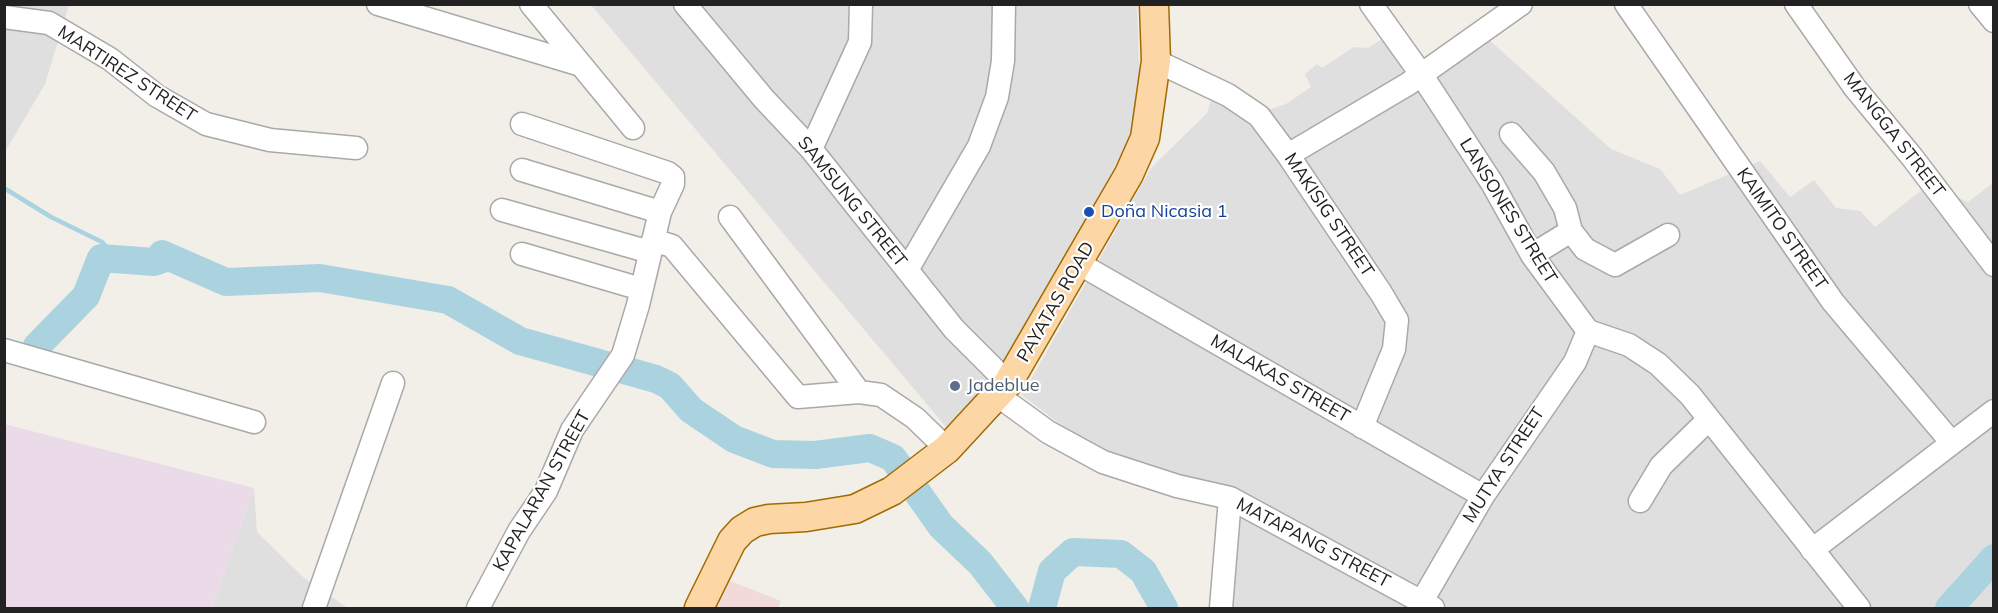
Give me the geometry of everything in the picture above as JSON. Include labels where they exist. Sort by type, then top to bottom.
[{"type":"main road","name":"PAYATAS ROAD","points":[[699,609],[732,541],[749,526],[769,519],[807,517],[855,509],[892,491],[937,458],[1003,389],[1129,174],[1145,138],[1156,61],[1154,4]]},
{"type":"street","points":[[378,4],[581,65]]},
{"type":"street","points":[[531,4],[633,128]]},
{"type":"street","points":[[811,150],[860,42],[861,4]]},
{"type":"street","points":[[907,270],[979,146],[998,97],[1003,62],[1004,4]]},
{"type":"street","name":"LANSONES STREET","points":[[1371,4],[1421,74],[1492,183],[1532,255],[1588,331]]},
{"type":"street","points":[[1288,155],[1421,74],[1521,4]]},
{"type":"street","name":"KAIMITO STREET","points":[[1626,4],[1833,302],[1952,443]]},
{"type":"street","name":"MANGGA STREET","points":[[1796,4],[1855,88],[1912,157],[1994,265]]},
{"type":"street","points":[[1980,4],[1994,21]]},
{"type":"street","name":"SAMSUNG STREET","points":[[691,11],[764,99],[811,150],[1003,389]]},
{"type":"street","name":"MARTIREZ STREET","points":[[4,17],[49,24],[110,59],[157,96],[206,124],[270,140],[356,148]]},
{"type":"street","name":"MAKISIG STREET","points":[[1156,61],[1196,77],[1258,117],[1288,155],[1382,292],[1397,320],[1394,349],[1362,427]]},
{"type":"street","name":"KAPALARAN STREET","points":[[478,609],[519,531],[546,490],[572,430],[617,363],[641,289],[660,212],[673,184],[673,177],[668,173],[522,124]]},
{"type":"street","points":[[1511,134],[1544,172],[1565,208],[1571,231],[1585,249],[1615,265],[1668,235]]},
{"type":"street","points":[[522,170],[660,212]]},
{"type":"street","points":[[502,210],[652,246],[672,246],[798,397],[859,392],[881,395],[915,418],[937,458]]},
{"type":"street","points":[[730,217],[859,392]]},
{"type":"street","points":[[1532,255],[1571,231]]},
{"type":"street","points":[[522,254],[641,289]]},
{"type":"street","name":"MALAKAS STREET","points":[[1078,263],[1483,496]]},
{"type":"street","points":[[1588,331],[1629,345],[1658,364],[1690,395],[1859,609]]},
{"type":"street","name":"MUTYA STREET","points":[[1427,605],[1483,496],[1575,362],[1588,331]]},
{"type":"street","points":[[4,350],[254,422]]},
{"type":"street","points":[[314,609],[393,383]]},
{"type":"street","name":"MATAPANG STREET","points":[[1003,389],[1048,432],[1103,462],[1177,486],[1230,498],[1427,605]]},
{"type":"street","points":[[1812,550],[1994,411]]},
{"type":"street","points":[[1640,501],[1661,466],[1708,420]]},
{"type":"street","points":[[1221,609],[1230,498]]},
{"type":"shaded area","points":[[5,5],[69,5],[45,84],[5,152]]},
{"type":"shaded area","points":[[591,5],[1137,5],[1140,95],[1129,140],[1003,370],[946,427]]},
{"type":"shaded area","points":[[1478,30],[1611,149],[1660,169],[1680,195],[1760,161],[1790,197],[1814,180],[1836,208],[1860,211],[1875,227],[1929,184],[1968,202],[1993,183],[1993,608],[1216,608],[1226,491],[1155,473],[1086,444],[1022,395],[1151,168],[1207,113],[1213,93],[1271,109],[1286,104],[1311,87],[1305,74],[1317,64],[1322,68],[1354,47],[1368,48],[1394,31],[1423,68]]},
{"type":"shaded area","points":[[4,424],[254,488],[212,608],[5,608]]},
{"type":"shaded area","points":[[254,488],[257,532],[304,578],[348,608],[212,608]]},
{"type":"shaded area","points":[[728,580],[781,601],[778,608],[715,608]]},
{"type":"waterway","points":[[4,188],[51,217],[102,242],[118,259]]},
{"type":"waterway","points":[[37,346],[86,296],[101,258],[154,262],[160,260],[162,254],[226,282],[320,278],[448,300],[520,341],[656,379],[670,386],[691,410],[734,439],[773,454],[815,455],[870,448],[893,458],[941,526],[980,563],[1015,608]]},
{"type":"waterway","points":[[1042,608],[1052,571],[1073,552],[1121,554],[1143,571],[1164,608]]},
{"type":"waterway","points":[[1949,608],[1994,558]]},
{"type":"place","name":"Doña Nicasia 1","points":[[1089,212]]},
{"type":"place","name":"Jadeblue","points":[[955,386]]}]
